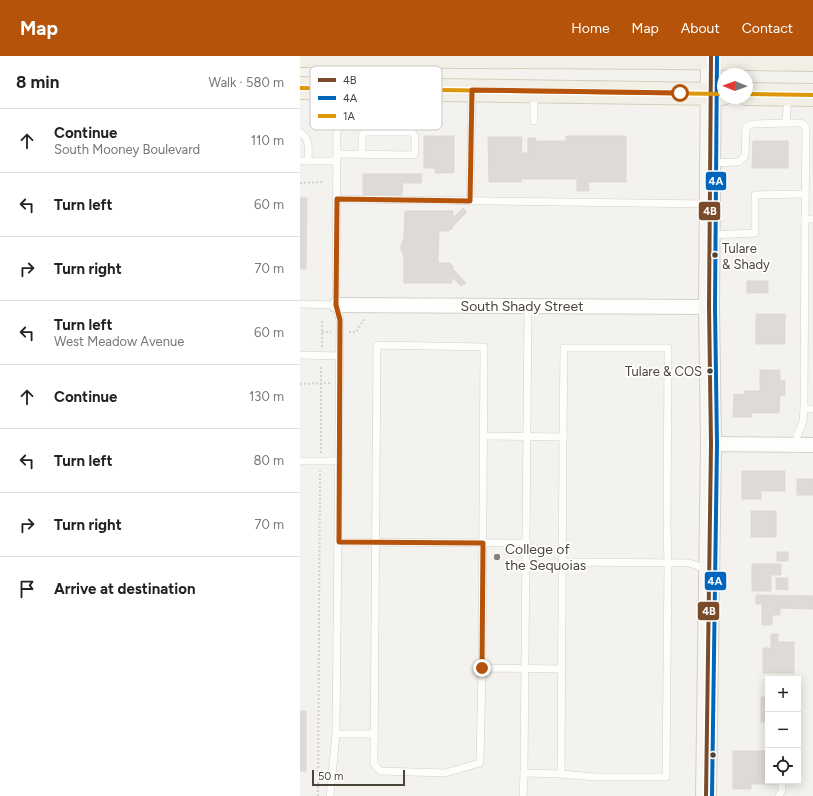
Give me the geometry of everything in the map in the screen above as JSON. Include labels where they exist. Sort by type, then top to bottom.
[{"type":"main road","points":[[300,56],[671,57],[800,59]]},
{"type":"main road","points":[[442,90],[717,94]]},
{"type":"main road","points":[[753,94],[813,95]]},
{"type":"street","points":[[706,796],[711,444],[709,204],[710,163],[717,94],[711,58]]},
{"type":"street","name":"South Shady Street","points":[[336,305],[709,307]]},
{"type":"street","points":[[711,444],[813,445]]},
{"type":"lane","points":[[331,56],[332,66]]},
{"type":"lane","points":[[470,201],[472,90]]},
{"type":"lane","points":[[534,91],[534,121]]},
{"type":"lane","points":[[786,123],[788,95]]},
{"type":"lane","points":[[710,163],[739,162],[745,156],[746,127],[752,124],[801,123],[806,127],[804,409],[803,422],[797,436],[796,445]]},
{"type":"lane","points":[[330,796],[336,734],[339,542],[340,320],[336,305],[337,130]]},
{"type":"lane","points":[[300,132],[307,137],[308,161]]},
{"type":"lane","points":[[300,161],[362,154],[414,155],[415,136],[412,132],[366,132],[362,136],[362,154]]},
{"type":"lane","points":[[709,235],[756,233],[755,195],[805,194]]},
{"type":"lane","points":[[337,199],[709,204]]},
{"type":"lane","points":[[805,218],[813,219]]},
{"type":"lane","points":[[805,256],[813,256]]},
{"type":"lane","points":[[300,304],[336,305]]},
{"type":"lane","points":[[523,796],[527,543],[528,306]]},
{"type":"lane","points":[[377,345],[484,347],[480,763],[445,773],[380,771],[374,764],[376,542],[377,345]]},
{"type":"lane","points":[[524,773],[595,777],[666,777],[668,348],[564,348],[561,774]]},
{"type":"lane","points":[[300,355],[340,356]]},
{"type":"lane","points":[[804,409],[813,409]]},
{"type":"lane","points":[[484,436],[563,437]]},
{"type":"lane","points":[[300,460],[339,461]]},
{"type":"lane","points":[[339,542],[527,543]]},
{"type":"lane","points":[[562,562],[689,564],[709,570]]},
{"type":"lane","points":[[482,668],[562,668]]},
{"type":"lane","points":[[336,734],[374,734]]},
{"type":"lane","points":[[779,796],[782,790],[782,784]]},
{"type":"path","points":[[300,183],[323,182]]},
{"type":"path","points":[[318,796],[321,383]]},
{"type":"path","points":[[300,384],[339,383]]},
{"type":"building","points":[[424,136],[454,136],[454,173],[435,173],[435,168],[424,168]]},
{"type":"building","points":[[566,136],[626,136],[626,182],[588,182],[589,191],[577,191],[577,179],[521,179],[521,182],[489,182],[488,137],[522,137],[521,153],[528,153],[528,138],[536,138],[536,141],[566,141]]},
{"type":"building","points":[[753,141],[788,141],[788,168],[752,168]]},
{"type":"building","points":[[363,174],[422,174],[421,183],[403,183],[402,195],[363,195]]},
{"type":"building","points":[[300,198],[307,198],[306,269],[300,269]]},
{"type":"building","points":[[463,208],[467,212],[453,226],[452,229],[448,231],[439,231],[438,263],[450,263],[453,266],[453,269],[466,283],[461,286],[452,277],[452,283],[404,283],[404,256],[401,245],[404,238],[405,211],[453,211],[453,218]]},
{"type":"building","points":[[747,281],[768,281],[768,293],[747,293]]},
{"type":"building","points":[[756,314],[785,314],[785,344],[756,344]]},
{"type":"building","points":[[760,370],[780,370],[780,381],[785,381],[785,395],[780,395],[779,413],[751,413],[751,417],[733,417],[734,394],[745,395],[745,391],[760,391]]},
{"type":"building","points":[[742,471],[785,471],[785,491],[761,491],[761,499],[742,499]]},
{"type":"building","points":[[797,479],[813,479],[813,495],[797,495]]},
{"type":"building","points":[[751,511],[776,511],[776,537],[751,537]]},
{"type":"building","points":[[777,552],[788,552],[788,561],[777,561]]},
{"type":"building","points":[[752,564],[781,564],[781,575],[771,575],[771,591],[752,591]]},
{"type":"building","points":[[776,578],[788,578],[788,590],[776,589]]},
{"type":"building","points":[[756,595],[813,596],[813,609],[780,608],[780,615],[772,615],[772,625],[762,625],[762,604],[756,604]]},
{"type":"building","points":[[771,634],[778,634],[778,642],[794,642],[794,673],[763,673],[763,648],[771,648]]},
{"type":"building","points":[[761,697],[765,697],[765,722],[761,722]]},
{"type":"building","points":[[300,711],[306,711],[306,771],[300,771]]},
{"type":"building","points":[[733,751],[765,751],[765,784],[751,784],[751,789],[733,789]]},
{"type":"transit line","name":"4B","points":[[706,796],[711,444],[709,307],[711,56]]},
{"type":"transit line","name":"4A","points":[[712,796],[717,444],[715,307],[717,56]]},
{"type":"transit line","name":"1A","points":[[300,88],[310,88]]},
{"type":"transit line","name":"1A","points":[[442,90],[717,94]]},
{"type":"transit line","name":"1A","points":[[753,94],[813,95]]},
{"type":"place","name":"Tulare & Shady","points":[[715,255]]},
{"type":"place","name":"Tulare & COS","points":[[710,371]]},
{"type":"place","name":"College of the Sequoias","points":[[497,557]]},
{"type":"route","points":[[482,668],[483,543],[339,542],[340,320],[336,305],[337,199],[470,201],[472,90],[680,93]]}]
